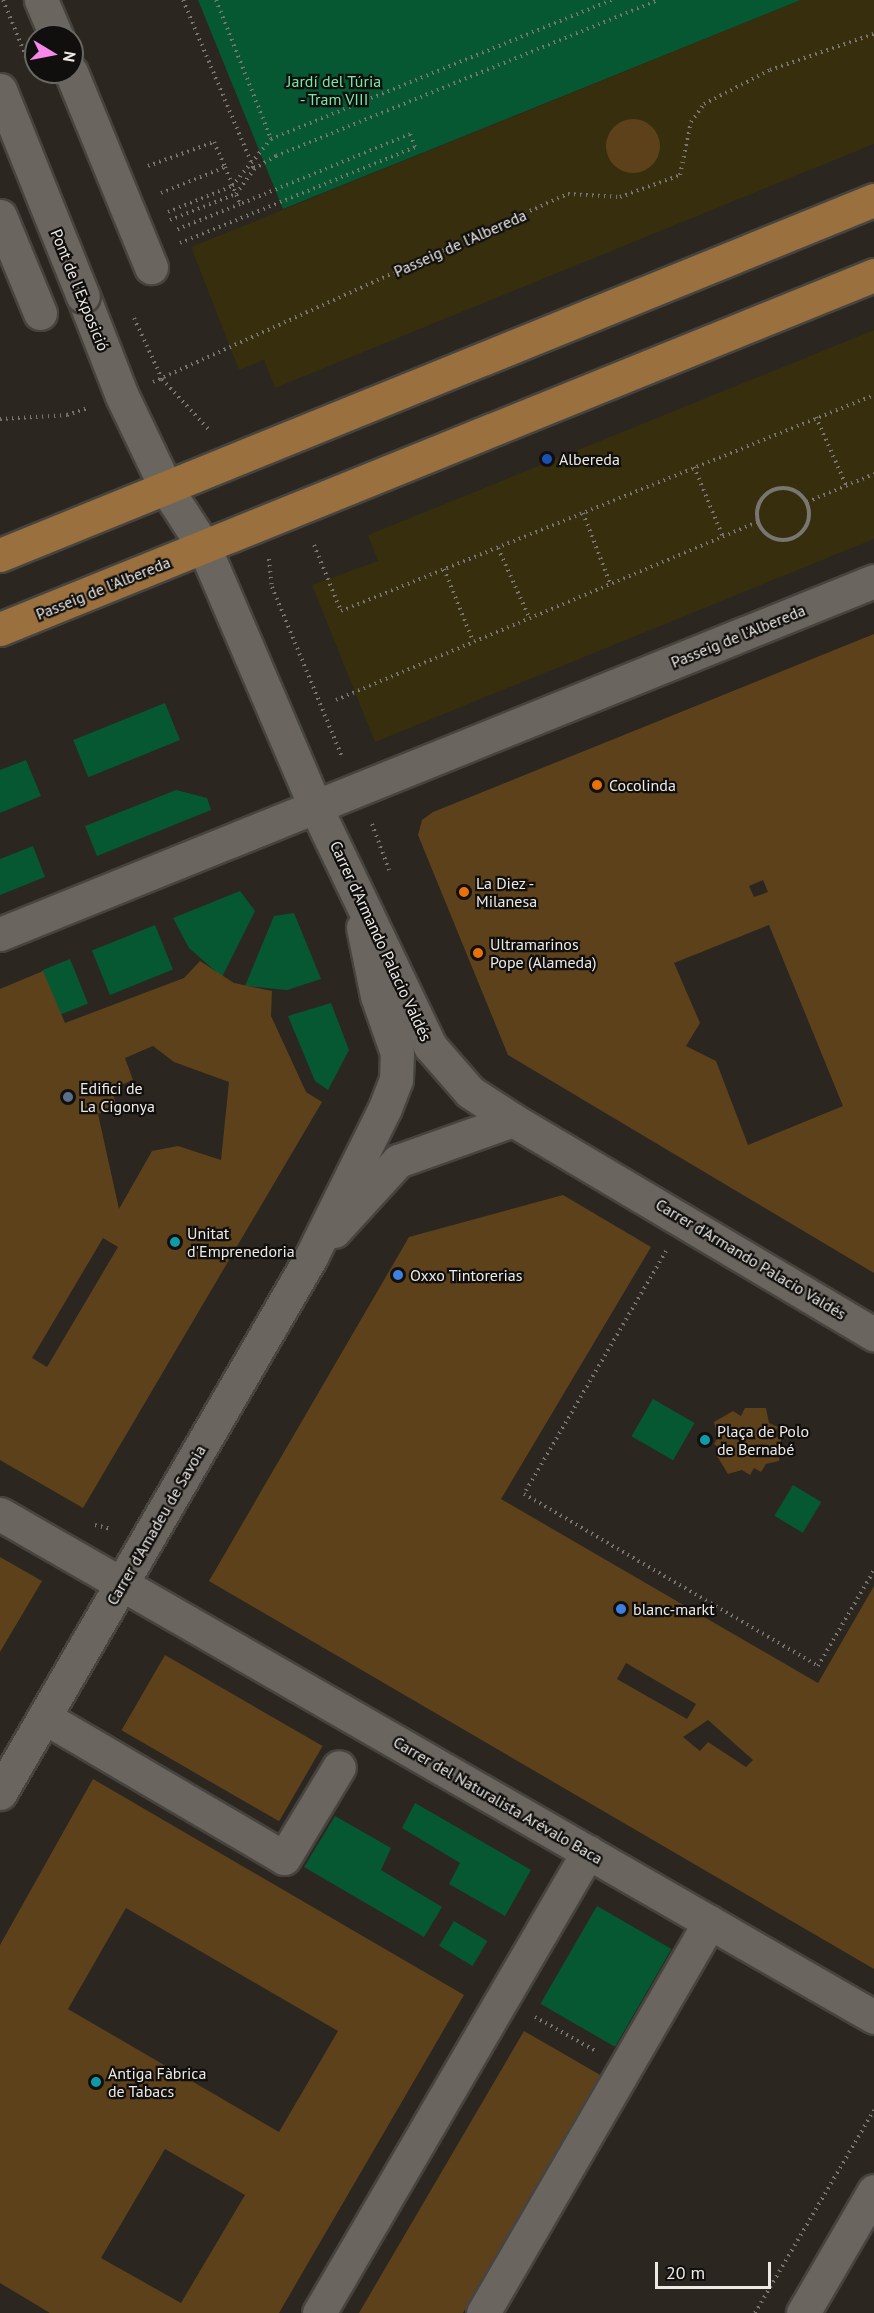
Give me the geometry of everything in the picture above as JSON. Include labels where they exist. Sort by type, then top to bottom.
[{"type":"main road","points":[[0,555],[874,200]]},
{"type":"main road","name":"Passeig de l'Albereda","points":[[0,629],[874,275]]},
{"type":"street","points":[[41,0],[51,24]]},
{"type":"street","points":[[77,84],[155,253]]},
{"type":"street","name":"Pont de l'Exposició","points":[[0,90],[122,396],[166,488],[204,547]]},
{"type":"street","points":[[0,216],[40,314]]},
{"type":"street","name":"Carrer d'Armando Palacio Valdés","points":[[204,547],[316,808],[356,887],[430,1046],[470,1092],[513,1120],[874,1334]]},
{"type":"street","name":"Passeig de l'Albereda","points":[[0,934],[359,791],[874,580]]},
{"type":"street","name":"Carrer d'Amadeu de Savoia","points":[[0,1793],[311,1257],[396,1080],[397,1053],[377,996],[356,887]]},
{"type":"street","name":"Carrer d'Amadeu de Savoia","points":[[311,1257],[398,1161],[513,1120]]},
{"type":"street","name":"Carrer del Naturalista Arévalo Baca","points":[[0,1514],[874,2017]]},
{"type":"street","points":[[44,1717],[284,1858],[339,1767]]},
{"type":"street","points":[[319,2313],[588,1852]]},
{"type":"street","points":[[483,2313],[710,1922]]},
{"type":"street","points":[[803,2313],[874,2191]]},
{"type":"path","points":[[183,0],[254,169]]},
{"type":"path","points":[[216,0],[271,139]]},
{"type":"path","points":[[155,217],[232,186],[250,161],[271,139],[612,0]]},
{"type":"path","points":[[161,224],[236,194],[254,169],[658,0]]},
{"type":"path","name":"Passeig de l'Albereda","points":[[0,419],[67,415],[122,396],[568,194],[620,197],[680,175],[691,122],[704,104],[770,70],[874,34]]},
{"type":"path","points":[[410,134],[415,147],[155,253],[240,204],[410,134]]},
{"type":"path","points":[[145,167],[214,142],[240,204]]},
{"type":"path","points":[[151,198],[225,166]]},
{"type":"path","points":[[132,314],[162,379],[238,458]]},
{"type":"path","points":[[314,545],[341,611],[874,395]]},
{"type":"path","points":[[816,417],[846,485]]},
{"type":"path","points":[[694,467],[723,537]]},
{"type":"path","points":[[807,502],[874,474]]},
{"type":"path","points":[[790,488],[807,502],[808,522],[790,539],[773,538],[758,522],[760,501],[773,489],[790,488]]},
{"type":"path","points":[[583,513],[610,583]]},
{"type":"path","points":[[267,522],[272,587],[359,791],[393,879]]},
{"type":"path","points":[[336,700],[758,522]]},
{"type":"path","points":[[498,548],[529,617]]},
{"type":"path","points":[[444,569],[473,641]]},
{"type":"path","points":[[666,1250],[524,1494],[818,1666],[874,1570]]},
{"type":"path","points":[[500,2006],[626,2068]]},
{"type":"path","points":[[755,2313],[874,2110]]},
{"type":"green space","name":"Jardí del Túria - Tram VIII","points":[[198,0],[801,0],[283,209]]},
{"type":"green space","points":[[165,703],[180,740],[88,777],[73,740]]},
{"type":"green space","points":[[26,760],[41,796],[0,813],[0,770]]},
{"type":"green space","points":[[176,790],[207,798],[211,810],[97,856],[85,826]]},
{"type":"green space","points":[[33,846],[45,877],[0,895],[0,859]]},
{"type":"green space","points":[[240,891],[255,911],[222,977],[189,948],[173,918]]},
{"type":"green space","points":[[294,913],[321,979],[287,990],[245,986],[274,916]]},
{"type":"green space","points":[[155,925],[173,970],[110,995],[92,950]]},
{"type":"green space","points":[[70,959],[88,1004],[60,1015],[42,970]]},
{"type":"green space","points":[[331,1003],[349,1050],[328,1090],[315,1081],[288,1016]]},
{"type":"green space","points":[[653,1399],[695,1423],[673,1460],[632,1436]]},
{"type":"green space","points":[[793,1485],[821,1502],[803,1533],[774,1516]]},
{"type":"green space","points":[[415,1803],[531,1870],[505,1916],[449,1884],[460,1863],[402,1828]]},
{"type":"green space","points":[[335,1816],[391,1848],[381,1870],[442,1907],[424,1937],[304,1867]]},
{"type":"green space","points":[[597,1906],[671,1949],[615,2047],[540,2004]]},
{"type":"green space","points":[[454,1921],[487,1941],[472,1966],[439,1946]]},
{"type":"sand","points":[[801,0],[874,0],[874,144],[275,388],[264,360],[239,370],[191,247]]},
{"type":"sand","points":[[874,330],[874,539],[375,742],[312,585],[378,561],[368,535]]},
{"type":"building","points":[[628,119],[638,119],[648,123],[656,131],[660,146],[656,161],[648,169],[638,173],[628,173],[618,169],[610,161],[606,151],[606,141],[610,131],[618,123]]},
{"type":"building","points":[[874,634],[874,1273],[508,1055],[418,835],[422,820],[433,812]],"holes":[[[763,880],[768,892],[754,897],[749,886]],[[769,925],[843,1106],[748,1145],[716,1061],[686,1046],[700,1023],[674,963]]]},
{"type":"building","points":[[200,961],[234,983],[272,991],[271,1016],[306,1092],[322,1102],[83,1508],[0,1460],[0,989],[43,971],[65,1023],[184,978]],"holes":[[[153,1046],[174,1062],[229,1082],[221,1160],[178,1146],[152,1151],[119,1209],[98,1114],[117,1106],[111,1089],[133,1080],[125,1058]],[[103,1238],[118,1247],[47,1367],[32,1358]]]},
{"type":"building","points":[[563,1195],[651,1247],[501,1499],[818,1683],[874,1586],[874,1969],[209,1581],[409,1237]],"holes":[[[626,1663],[696,1704],[687,1719],[617,1679]],[[708,1720],[753,1760],[746,1767],[708,1742],[700,1751],[683,1737]]]},
{"type":"building","points":[[745,1408],[766,1408],[769,1423],[778,1427],[773,1435],[781,1439],[779,1461],[766,1464],[761,1472],[754,1468],[750,1475],[742,1470],[728,1474],[717,1456],[721,1449],[714,1444],[718,1437],[714,1422],[733,1411],[741,1416]]},
{"type":"building","points":[[0,1557],[42,1581],[0,1652]]},
{"type":"building","points":[[165,1655],[323,1746],[279,1821],[122,1730]]},
{"type":"building","name":"Antiga Fàbrica de Tabacs","points":[[93,1779],[464,1995],[279,2313],[50,2313],[0,2283],[0,1945]],"holes":[[[126,1908],[338,2031],[279,2132],[68,2009]],[[165,2149],[245,2195],[181,2303],[101,2258]]]},
{"type":"building","points":[[524,2031],[602,2076],[463,2313],[359,2313]]},
{"type":"place","name":"Albereda","points":[[547,459]]},
{"type":"place","name":"Cocolinda","points":[[597,785]]},
{"type":"place","name":"La Diez - Milanesa","points":[[464,892]]},
{"type":"place","name":"Ultramarinos Pope (Alameda)","points":[[478,953]]},
{"type":"place","name":"Edifici de La Cigonya","points":[[68,1097]]},
{"type":"place","name":"Unitat d'Emprenedoria","points":[[175,1242]]},
{"type":"place","name":"Oxxo Tintorerias","points":[[398,1275]]},
{"type":"place","name":"Plaça de Polo de Bernabé","points":[[705,1440]]},
{"type":"place","name":"blanc-markt","points":[[621,1609]]},
{"type":"place","name":"Antiga Fàbrica de Tabacs","points":[[96,2082]]}]
